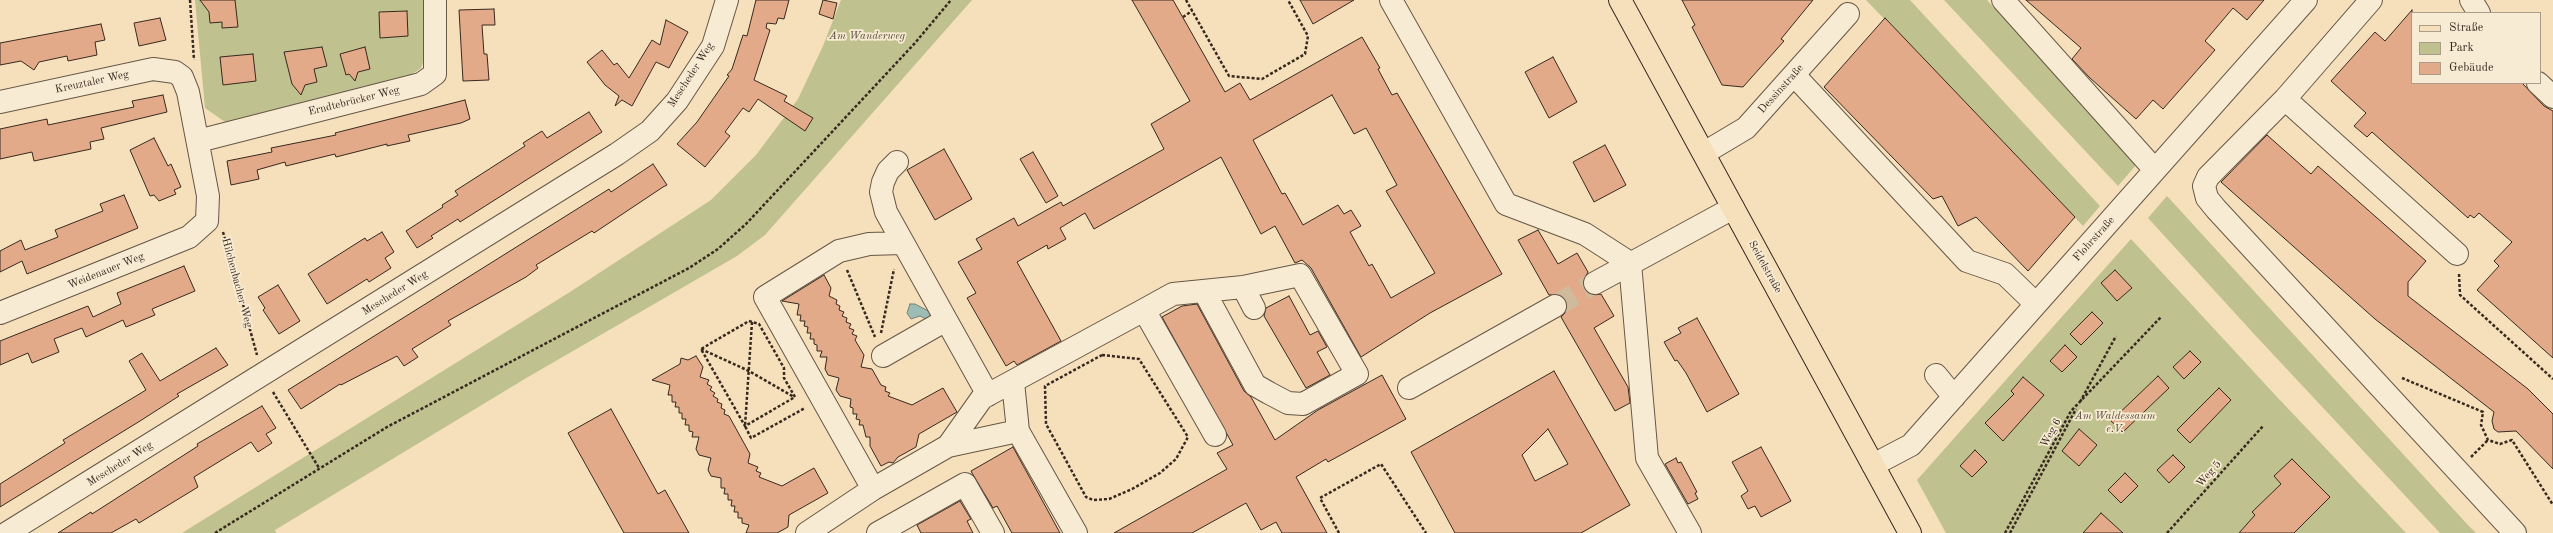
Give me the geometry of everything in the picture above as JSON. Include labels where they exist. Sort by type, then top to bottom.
[{"type":"main road","name":"Seidelstraße","points":[[1620,0],[1910,533]]},
{"type":"street","name":"Erndtebrücker Weg","points":[[198,141],[421,84],[435,74],[434,0]]},
{"type":"street","name":"Mescheder Weg","points":[[7,533],[610,158],[650,130],[677,101],[713,46],[727,0]]},
{"type":"street","points":[[1391,0],[1506,204],[1585,234],[1630,263]]},
{"type":"street","points":[[2003,0],[2155,170]]},
{"type":"street","name":"Flohrstraße","points":[[1873,465],[1911,445],[2306,0]]},
{"type":"street","points":[[2371,0],[2285,99],[2208,177],[2204,186],[2207,198],[2515,533]]},
{"type":"street","points":[[2471,0],[2478,12]]},
{"type":"street","name":"Dessinstraße","points":[[1704,154],[1746,128],[1848,14]]},
{"type":"street","name":"Kreuztaler Weg","points":[[0,102],[153,69],[176,72],[182,77]]},
{"type":"street","points":[[1794,75],[1967,261],[2005,274],[2036,304]]},
{"type":"street","points":[[182,77],[188,92],[208,196],[207,220]]},
{"type":"street","points":[[2539,84],[2553,97]]},
{"type":"street","points":[[2285,99],[2457,254]]},
{"type":"street","points":[[897,162],[888,171],[881,192],[886,212],[901,242],[988,395]]},
{"type":"street","points":[[1595,283],[1733,208]]},
{"type":"street","name":"Weidenauer Weg","points":[[0,313],[189,237],[207,220]]},
{"type":"street","points":[[873,489],[765,297],[839,251],[869,244],[901,242]]},
{"type":"street","points":[[1630,263],[1647,458],[1690,533]]},
{"type":"street","points":[[948,446],[982,398],[1173,294],[1243,287],[1300,275],[1357,374],[1303,404],[1288,403],[1269,393],[1255,385],[1204,291]]},
{"type":"street","points":[[1243,287],[1254,308]]},
{"type":"street","points":[[1410,388],[1555,306]]},
{"type":"street","points":[[1144,310],[1215,435]]},
{"type":"street","points":[[881,350],[946,320]]},
{"type":"street","points":[[1936,375],[1954,397]]},
{"type":"street","points":[[1013,382],[1018,431],[1076,533]]},
{"type":"street","points":[[807,533],[873,489],[948,446],[1018,431]]},
{"type":"street","points":[[878,533],[965,484],[993,533]]},
{"type":"path","points":[[182,77],[194,59],[190,0]]},
{"type":"path","points":[[215,533],[387,427],[689,268],[718,249],[746,224],[915,43],[951,0]]},
{"type":"path","points":[[1186,0],[1229,76],[1262,79],[1305,54],[1308,36],[1288,0]]},
{"type":"path","points":[[1184,17],[1192,11]]},
{"type":"path","name":"Hilchenbacher Weg","points":[[207,220],[222,230],[263,375],[319,468]]},
{"type":"path","points":[[881,350],[901,242]]},
{"type":"path","points":[[2457,254],[2460,295],[2553,379]]},
{"type":"path","points":[[853,266],[846,268],[881,350]]},
{"type":"path","name":"Weg 6","points":[[2005,533],[2072,411],[2160,317]]},
{"type":"path","points":[[701,348],[749,321],[759,324],[784,368],[784,378],[795,397]]},
{"type":"path","points":[[745,426],[752,322]]},
{"type":"path","points":[[2010,533],[2116,336]]},
{"type":"path","points":[[701,348],[751,438],[821,397]]},
{"type":"path","points":[[701,348],[749,371],[795,397]]},
{"type":"path","points":[[1102,355],[1139,359],[1188,437],[1176,459],[1160,473],[1132,489],[1109,499],[1093,500],[1086,497],[1046,424],[1045,386],[1102,355]]},
{"type":"path","points":[[2396,376],[2483,412],[2481,426],[2488,440],[2500,444],[2512,440],[2553,505]]},
{"type":"path","points":[[745,426],[795,397]]},
{"type":"path","name":"Weg 5","points":[[2167,533],[2263,426]]},
{"type":"path","points":[[1339,533],[1320,498],[1381,464],[1426,533]]},
{"type":"green space","points":[[195,0],[424,0],[427,51],[421,68],[405,79],[228,124],[205,108]]},
{"type":"green space","name":"Am Wanderweg","points":[[841,0],[972,0],[765,235],[737,256],[528,377],[275,530],[276,533],[182,533],[570,292],[711,200],[756,155],[798,99],[823,46]]},
{"type":"green space","points":[[1866,0],[1910,0],[2100,206],[2083,226]]},
{"type":"green space","points":[[1944,0],[1987,0],[2137,164],[2118,186]]},
{"type":"green space","points":[[2167,196],[2476,533],[2440,533],[2255,335],[2148,218]]},
{"type":"green space","name":"Am Waldessaum e.V.","points":[[2131,239],[2278,398],[2406,533],[1946,533],[1917,480]]},
{"type":"water","points":[[910,304],[915,304],[934,314],[928,320],[920,316],[911,319],[907,313]]},
{"type":"building","points":[[200,0],[235,0],[238,27],[222,28],[222,22],[210,23],[209,12]]},
{"type":"building","points":[[756,0],[789,0],[784,19],[778,18],[776,24],[767,23],[766,28],[770,30],[754,80],[787,96],[784,101],[813,118],[805,131],[758,99],[749,112],[743,108],[725,132],[730,136],[705,167],[677,144],[697,122],[729,76],[727,75],[732,69],[743,35],[747,36]]},
{"type":"building","points":[[823,0],[837,3],[833,19],[819,14]]},
{"type":"building","points":[[1132,0],[1173,0],[1225,92],[1240,83],[1250,100],[1362,37],[1380,68],[1378,69],[1392,95],[1397,93],[1502,274],[1430,313],[1361,357],[1311,268],[1302,260],[1295,263],[1275,226],[1261,234],[1221,157],[1094,229],[1085,213],[1060,228],[1066,239],[1048,249],[1047,245],[1017,262],[1061,341],[1017,365],[1014,361],[1006,366],[967,298],[976,293],[958,262],[982,249],[976,239],[1014,218],[1018,226],[1061,202],[1063,206],[1164,149],[1151,124],[1190,101]],"holes":[[[1332,95],[1354,134],[1366,128],[1397,185],[1386,191],[1435,273],[1391,298],[1372,264],[1369,266],[1350,232],[1361,226],[1351,210],[1344,214],[1338,205],[1303,225],[1285,193],[1282,194],[1253,140]]]},
{"type":"building","points":[[1300,0],[1354,0],[1313,24]]},
{"type":"building","points":[[1682,0],[1813,0],[1781,39],[1784,41],[1743,87],[1722,85],[1692,27],[1695,25]]},
{"type":"building","points":[[2026,0],[2264,0],[2247,20],[2233,8],[2205,41],[2215,50],[2163,109],[2153,100],[2136,119],[2090,78],[2072,59],[2081,48]]},
{"type":"building","points":[[494,9],[495,25],[482,25],[484,54],[487,54],[489,80],[463,81],[459,10]]},
{"type":"building","points":[[2412,10],[2411,84],[2523,84],[2544,106],[2553,111],[2553,358],[2477,290],[2499,266],[2494,261],[2512,242],[2479,213],[2474,218],[2470,215],[2468,218],[2372,132],[2367,137],[2354,126],[2366,113],[2331,81],[2375,32],[2385,41]]},
{"type":"building","points":[[407,11],[408,36],[380,38],[379,12]]},
{"type":"building","points":[[160,18],[166,40],[139,46],[134,23]]},
{"type":"building","points":[[1885,18],[2075,217],[2028,271],[1976,217],[1958,226],[1942,196],[1933,199],[1824,87]]},
{"type":"building","points":[[666,20],[688,32],[669,68],[656,62],[632,106],[622,100],[615,106],[619,96],[605,85],[587,62],[602,50],[614,65],[617,63],[629,78],[652,40],[660,45]]},
{"type":"building","points":[[101,24],[105,40],[95,42],[97,55],[68,61],[67,56],[39,62],[34,70],[21,61],[0,65],[0,43]]},
{"type":"building","points":[[322,47],[327,66],[314,69],[317,82],[305,85],[301,95],[292,84],[284,52]]},
{"type":"building","points":[[365,47],[370,69],[358,72],[355,81],[349,74],[346,75],[340,54]]},
{"type":"building","points":[[253,54],[256,81],[223,85],[220,57]]},
{"type":"building","points":[[1553,57],[1577,102],[1549,118],[1525,72]]},
{"type":"building","points":[[163,95],[167,112],[101,128],[104,139],[90,142],[91,149],[34,161],[32,152],[0,159],[0,129],[47,119],[48,125],[134,107],[132,101]]},
{"type":"building","points":[[465,100],[470,119],[461,123],[408,135],[410,141],[387,146],[387,144],[336,157],[335,154],[286,166],[285,162],[257,170],[259,179],[231,185],[227,161],[272,152],[271,148],[336,135],[335,133]]},
{"type":"building","points":[[589,112],[602,132],[460,222],[458,219],[431,236],[433,238],[417,248],[406,231],[443,207],[442,205],[458,195],[455,191],[525,146],[523,143],[542,131],[547,138]]},
{"type":"building","points":[[2267,135],[2311,174],[2318,166],[2426,261],[2408,282],[2408,296],[2528,389],[2553,414],[2553,469],[2516,431],[2498,432],[2494,429],[2492,421],[2494,412],[2375,319],[2221,182]]},
{"type":"building","points":[[154,138],[168,166],[171,164],[181,187],[174,190],[176,194],[159,201],[154,195],[150,196],[130,150]]},
{"type":"building","points":[[1605,145],[1626,185],[1594,202],[1573,162]]},
{"type":"building","points":[[944,149],[972,199],[935,220],[907,170]]},
{"type":"building","points":[[1033,152],[1058,196],[1046,203],[1020,159]]},
{"type":"building","points":[[653,164],[667,185],[594,233],[592,231],[536,265],[538,268],[526,277],[448,321],[451,325],[412,349],[418,357],[404,366],[397,356],[341,385],[340,384],[301,409],[288,390],[609,189],[611,192]]},
{"type":"building","points":[[124,195],[138,228],[27,274],[22,261],[0,272],[0,251],[21,240],[25,250],[58,237],[55,230],[103,211],[100,204]]},
{"type":"building","points":[[1538,230],[1558,264],[1577,253],[1588,272],[1583,282],[1584,289],[1594,295],[1601,294],[1614,316],[1594,328],[1628,387],[1630,403],[1615,411],[1561,317],[1566,312],[1566,300],[1561,295],[1549,295],[1518,240]]},
{"type":"building","points":[[382,232],[394,252],[385,258],[391,268],[369,282],[367,279],[327,304],[308,274],[365,238],[367,241]]},
{"type":"building","points":[[184,266],[195,291],[152,309],[155,315],[126,327],[123,320],[86,337],[82,328],[54,339],[59,352],[32,363],[28,353],[0,365],[0,341],[88,306],[93,317],[121,304],[117,293]]},
{"type":"building","points":[[2115,270],[2132,288],[2117,301],[2101,283]]},
{"type":"building","points":[[824,275],[831,288],[829,296],[837,300],[836,304],[840,306],[839,310],[844,312],[842,316],[847,318],[846,322],[851,324],[849,328],[854,330],[852,334],[857,336],[855,340],[864,355],[861,367],[872,369],[881,385],[886,387],[885,391],[890,393],[888,396],[912,405],[943,388],[957,412],[919,434],[916,447],[898,457],[893,463],[889,462],[881,466],[870,446],[870,437],[866,437],[863,425],[859,425],[860,420],[856,419],[857,414],[853,414],[853,408],[850,407],[851,399],[840,396],[836,390],[839,378],[828,375],[825,369],[827,357],[820,357],[822,351],[817,351],[817,345],[814,344],[814,339],[810,339],[811,333],[807,333],[808,327],[804,326],[805,321],[800,321],[801,315],[797,315],[799,304],[782,301]]},
{"type":"building","points":[[278,285],[300,321],[279,334],[263,310],[265,308],[258,297]]},
{"type":"building","points":[[1289,296],[1310,335],[1318,331],[1327,347],[1317,352],[1330,375],[1306,388],[1264,316],[1266,308]]},
{"type":"building","points":[[1197,304],[1244,391],[1251,397],[1275,440],[1318,410],[1382,375],[1406,419],[1328,462],[1326,459],[1296,477],[1327,533],[1282,533],[1276,522],[1261,530],[1246,503],[1192,533],[1114,533],[1227,469],[1217,453],[1233,445],[1162,317],[1182,306]]},
{"type":"building","points":[[2092,312],[2103,323],[2081,345],[2070,334]]},
{"type":"building","points":[[1697,318],[1739,394],[1707,412],[1686,373],[1677,360],[1675,361],[1664,342],[1681,333],[1678,328]]},
{"type":"building","points":[[2065,345],[2077,357],[2062,372],[2050,361]]},
{"type":"building","points":[[216,348],[228,365],[177,394],[179,396],[140,421],[0,507],[0,484],[65,443],[63,440],[146,390],[129,361],[142,353],[160,381]]},
{"type":"building","points":[[2190,351],[2201,362],[2184,379],[2173,367]]},
{"type":"building","points":[[696,356],[703,367],[700,377],[709,380],[707,384],[712,387],[710,390],[715,393],[713,396],[718,399],[717,402],[722,404],[721,408],[725,410],[724,414],[729,416],[750,454],[748,463],[758,467],[756,471],[761,473],[759,477],[782,486],[814,468],[828,493],[789,515],[788,527],[777,533],[746,533],[749,525],[742,523],[742,518],[738,518],[738,512],[734,512],[735,506],[731,506],[732,500],[728,500],[728,494],[724,494],[725,488],[721,488],[721,478],[711,476],[708,470],[711,458],[699,455],[696,449],[699,437],[692,437],[693,432],[689,431],[689,425],[685,425],[686,419],[682,419],[682,413],[679,413],[679,407],[675,407],[676,402],[672,402],[672,395],[668,395],[670,385],[652,380],[680,364],[681,358],[688,360]]},
{"type":"building","points":[[1554,371],[1630,505],[1581,533],[1455,533],[1411,452]],"holes":[[[1548,429],[1568,464],[1535,481],[1522,455]]]},
{"type":"building","points":[[2158,376],[2169,388],[2123,432],[2111,421]]},
{"type":"building","points":[[2023,377],[2044,395],[2003,441],[1985,423],[2014,394],[2011,391]]},
{"type":"building","points":[[2219,388],[2231,400],[2190,443],[2177,430]]},
{"type":"building","points":[[262,406],[276,428],[266,434],[272,443],[258,452],[251,442],[194,477],[198,487],[139,523],[136,519],[111,533],[58,533],[91,512],[92,514],[198,446],[197,444]]},
{"type":"building","points":[[611,409],[658,494],[665,490],[689,533],[624,533],[568,433]]},
{"type":"building","points":[[2079,429],[2097,445],[2079,466],[2062,451]]},
{"type":"building","points":[[1013,447],[1060,533],[1012,533],[997,506],[993,508],[972,473],[971,471]]},
{"type":"building","points":[[1761,447],[1791,501],[1761,517],[1755,506],[1748,509],[1741,496],[1748,491],[1732,462]]},
{"type":"building","points":[[1975,450],[1987,462],[1972,477],[1960,466]]},
{"type":"building","points":[[2173,455],[2185,467],[2169,483],[2157,470]]},
{"type":"building","points":[[1676,458],[1678,463],[1681,462],[1697,492],[1695,493],[1698,499],[1688,504],[1665,464]]},
{"type":"building","points":[[2292,459],[2330,497],[2294,533],[2239,533],[2255,515],[2252,512],[2281,484],[2274,476]]},
{"type":"building","points":[[2125,473],[2138,486],[2121,503],[2108,490]]},
{"type":"building","points":[[960,501],[971,519],[967,521],[973,533],[921,533],[917,525]]},
{"type":"building","points":[[2101,513],[2123,533],[2083,533]]},
{"type":"tunnel","points":[[1555,306],[1595,283]]}]
